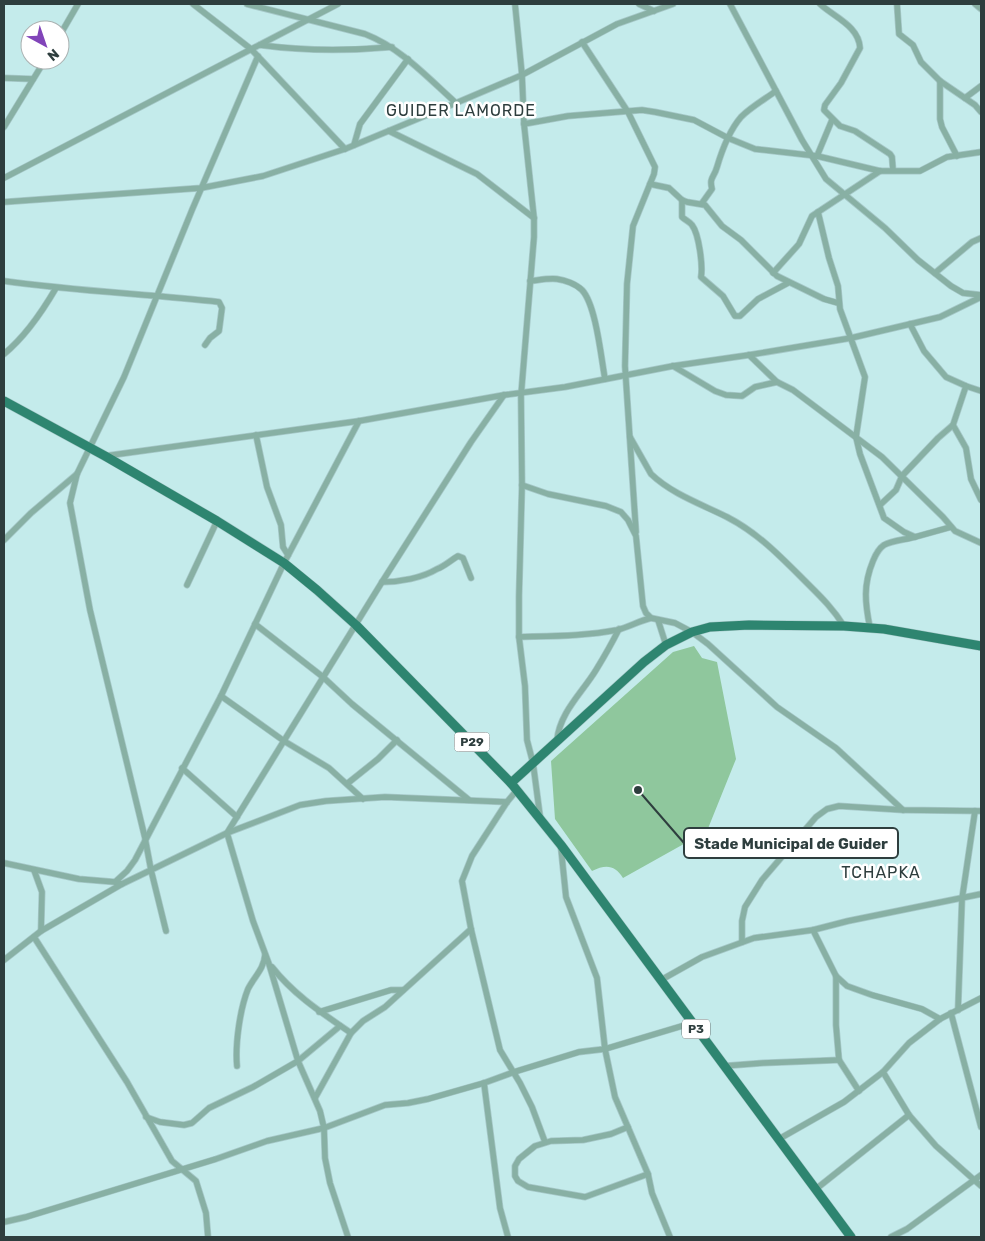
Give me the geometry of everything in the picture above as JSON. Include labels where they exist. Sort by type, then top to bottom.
[{"type":"main road","name":"P29","points":[[4,400],[105,456],[217,522],[286,559],[317,590],[356,624],[514,786]]},
{"type":"main road","points":[[514,786],[532,763],[644,662],[666,645],[692,632],[710,627],[749,625],[844,626],[884,629],[981,646]]},
{"type":"main road","name":"P3","points":[[514,786],[561,845],[851,1237]]},
{"type":"street","points":[[69,20],[78,4]]},
{"type":"street","points":[[193,4],[251,49],[345,149]]},
{"type":"street","points":[[247,4],[365,34],[392,47],[408,59],[456,103]]},
{"type":"street","points":[[4,178],[338,4]]},
{"type":"street","points":[[516,4],[524,124],[534,218],[521,392],[522,485],[519,637],[525,686],[528,740],[540,821]]},
{"type":"street","points":[[639,4],[654,11]]},
{"type":"street","points":[[4,202],[201,188],[263,176],[345,149],[456,103],[522,75],[617,24],[673,4]]},
{"type":"street","points":[[730,4],[826,180],[885,228],[902,245],[951,286],[963,293],[981,296]]},
{"type":"street","points":[[820,4],[847,23],[860,43],[857,56],[831,100],[824,108],[832,120],[840,126],[855,131],[890,154],[893,170]]},
{"type":"street","points":[[897,4],[899,34],[913,45],[921,62],[940,81],[965,98],[981,112]]},
{"type":"street","points":[[974,4],[981,9]]},
{"type":"street","points":[[582,42],[628,112],[655,167],[631,234],[627,284],[625,375],[636,536],[643,606],[646,613],[654,619],[675,623],[692,632],[722,655],[743,677],[777,706],[836,748],[903,810]]},
{"type":"street","points":[[259,45],[290,49],[355,51],[392,47]]},
{"type":"street","points":[[166,931],[90,610],[70,503],[77,474],[124,377],[201,188],[258,56]]},
{"type":"street","points":[[354,145],[360,124],[408,59]]},
{"type":"street","points":[[4,127],[39,70]]},
{"type":"street","points":[[4,78],[33,79]]},
{"type":"street","points":[[940,81],[940,119],[942,127],[957,156]]},
{"type":"street","points":[[965,98],[981,86]]},
{"type":"street","points":[[702,203],[712,189],[710,182],[728,138],[741,118],[776,91]]},
{"type":"street","points":[[524,124],[568,116],[642,110],[672,114],[706,125],[745,146],[765,152],[814,156],[880,171],[920,171],[947,157],[981,152]]},
{"type":"street","points":[[814,156],[832,120]]},
{"type":"street","points":[[389,131],[477,174],[534,218]]},
{"type":"street","points":[[774,274],[799,244],[812,216],[880,171]]},
{"type":"street","points":[[650,184],[669,188],[687,202],[702,203],[722,226],[740,240],[774,274],[788,283],[838,303]]},
{"type":"street","points":[[682,200],[682,217],[696,231],[703,265],[701,277],[723,296],[735,316],[740,316],[758,299],[788,283]]},
{"type":"street","points":[[818,212],[838,286],[838,303],[852,338],[864,378],[856,437],[860,454],[884,518],[915,538]]},
{"type":"street","points":[[935,273],[972,242],[981,238]]},
{"type":"street","points":[[530,281],[557,279],[574,284],[581,289],[588,299],[595,324],[605,379]]},
{"type":"street","points":[[4,281],[56,288],[158,295],[219,302],[222,308],[219,331],[205,345]]},
{"type":"street","points":[[4,354],[26,333],[56,288]]},
{"type":"street","points":[[105,456],[359,421],[521,392],[565,387],[673,366],[852,338],[940,317],[981,296]]},
{"type":"street","points":[[910,324],[924,351],[946,376],[981,391]]},
{"type":"street","points":[[749,355],[777,382],[793,390],[882,457],[944,517],[951,527],[960,534],[981,543]]},
{"type":"street","points":[[673,366],[715,391],[726,395],[742,396],[755,387],[777,382]]},
{"type":"street","points":[[880,505],[896,490],[902,476],[953,425],[966,386]]},
{"type":"street","points":[[227,833],[382,582],[471,442],[504,395]]},
{"type":"street","points":[[118,883],[127,872],[221,696],[286,559],[359,421]]},
{"type":"street","points":[[953,425],[966,448],[971,479],[981,500]]},
{"type":"street","points":[[256,435],[267,487],[281,525],[286,559]]},
{"type":"street","points":[[629,435],[655,478],[675,491],[750,530],[771,546],[833,609],[844,626]]},
{"type":"street","points":[[4,540],[31,513],[77,474]]},
{"type":"street","points":[[522,485],[548,494],[606,506],[621,512],[628,520],[636,536]]},
{"type":"street","points":[[187,585],[217,522]]},
{"type":"street","points":[[870,628],[866,608],[867,575],[880,548],[886,544],[915,538],[951,527]]},
{"type":"street","points":[[382,582],[394,582],[437,570],[458,556],[463,558],[471,578]]},
{"type":"street","points":[[519,637],[580,634],[619,629],[654,619]]},
{"type":"street","points":[[654,619],[666,645]]},
{"type":"street","points":[[255,624],[323,676],[352,704],[469,800]]},
{"type":"street","points":[[557,740],[558,727],[565,714],[596,671],[619,629]]},
{"type":"street","points":[[221,696],[284,741],[329,768],[364,799]]},
{"type":"street","points":[[348,783],[378,759],[396,740]]},
{"type":"street","points":[[182,768],[237,818]]},
{"type":"street","points":[[514,786],[507,802],[472,856],[462,881],[471,929],[500,1050],[532,1107],[545,1142]]},
{"type":"street","points":[[4,960],[41,931],[118,883],[151,870],[227,833],[300,805],[326,800],[385,797],[507,802]]},
{"type":"street","points":[[742,942],[742,920],[745,907],[762,880],[816,816],[827,809],[839,806],[903,810],[978,811],[962,899],[958,1010]]},
{"type":"street","points":[[227,833],[298,1061],[315,1098],[324,1128],[325,1158],[330,1183],[348,1237]]},
{"type":"street","points":[[561,845],[566,897],[597,978],[605,1049],[615,1097],[648,1174],[652,1193],[670,1237]]},
{"type":"street","points":[[4,863],[79,879],[118,883]]},
{"type":"street","points":[[34,870],[42,892],[41,931]]},
{"type":"street","points":[[661,980],[702,957],[763,936],[813,930],[981,894]]},
{"type":"street","points":[[315,1098],[351,1033],[364,1021],[379,1012],[471,929]]},
{"type":"street","points":[[813,930],[836,976],[847,986],[858,991],[922,1008],[940,1019]]},
{"type":"street","points":[[34,937],[127,1082],[172,1161],[198,1184],[206,1213],[208,1237]]},
{"type":"street","points":[[237,1066],[236,1050],[247,994],[252,982],[263,966],[265,953]]},
{"type":"street","points":[[269,964],[294,992],[351,1033]]},
{"type":"street","points":[[836,976],[836,1025],[839,1060],[859,1092]]},
{"type":"street","points":[[320,1012],[391,990],[403,990]]},
{"type":"street","points":[[778,1139],[859,1092],[883,1072],[909,1043],[940,1019],[981,998]]},
{"type":"street","points":[[951,1013],[981,1127]]},
{"type":"street","points":[[4,1222],[183,1169],[267,1141],[324,1128],[385,1105],[408,1104],[484,1083],[579,1052],[605,1049],[692,1023]]},
{"type":"street","points":[[146,1117],[160,1122],[192,1123],[209,1108],[254,1087],[298,1061],[340,1026]]},
{"type":"street","points":[[724,1066],[839,1060]]},
{"type":"street","points":[[883,1072],[909,1115],[936,1146],[981,1186]]},
{"type":"street","points":[[484,1083],[500,1208],[508,1237]]},
{"type":"street","points":[[973,1096],[981,1094]]},
{"type":"street","points":[[816,1189],[909,1115]]},
{"type":"street","points":[[628,1128],[583,1140],[545,1142],[524,1154],[515,1166],[514,1171],[518,1181],[528,1187],[585,1197],[648,1174]]},
{"type":"street","points":[[892,1237],[907,1229],[981,1175]]},
{"type":"green space","points":[[694,646],[702,658],[717,662],[736,759],[707,831],[623,878],[617,870],[610,867],[602,867],[592,871],[555,819],[551,761],[673,652]]},
{"type":"place","name":"Stade Municipal de Guider","points":[[638,790]]},
{"type":"district","name":"GUIDER LAMORDE","points":[[461,110]]},
{"type":"district","name":"TCHAPKA","points":[[881,872]]}]
